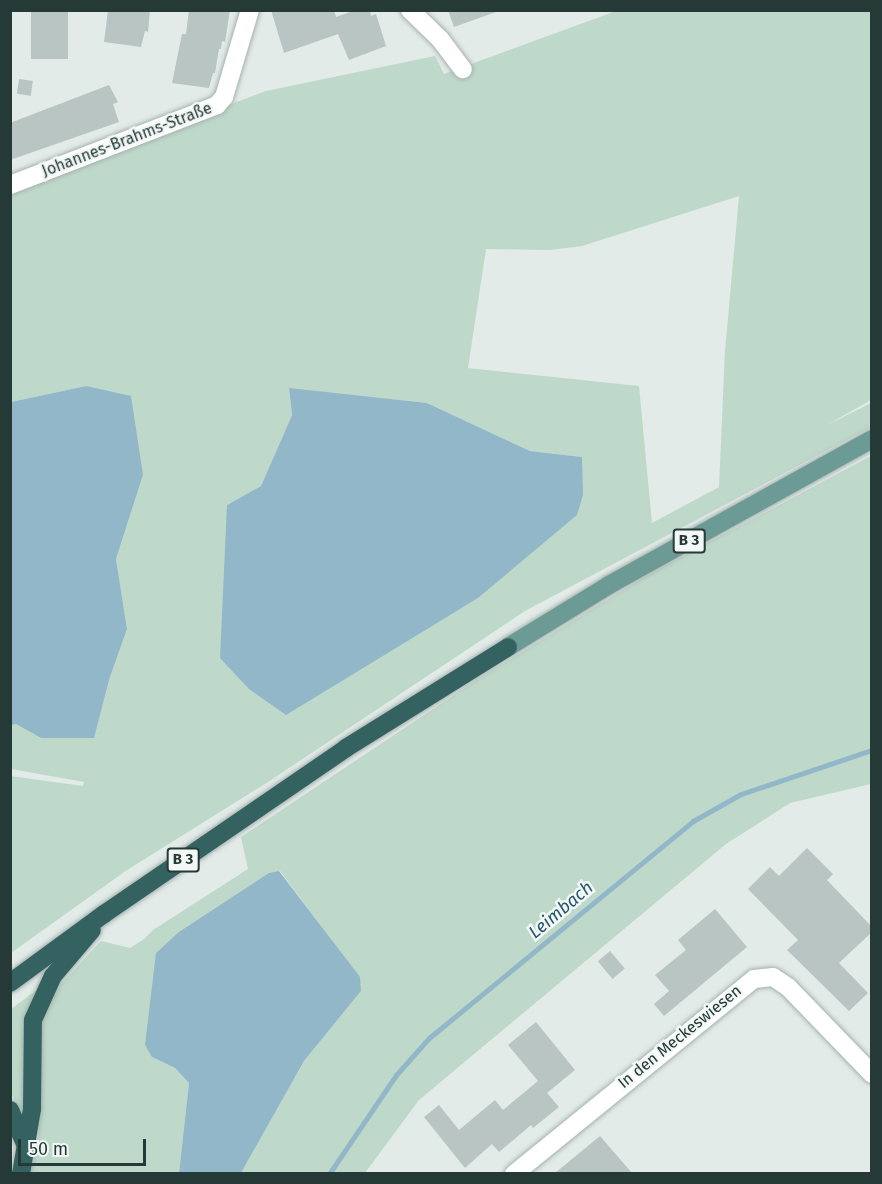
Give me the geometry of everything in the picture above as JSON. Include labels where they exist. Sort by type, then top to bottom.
[{"type":"highway","name":"B 3","points":[[10,983],[104,914],[346,748],[508,647]]},
{"type":"highway","points":[[21,1173],[32,1109],[33,1020],[53,976],[104,914]]},
{"type":"highway","points":[[10,1110],[26,1146]]},
{"type":"main road","name":"B 3","points":[[508,647],[609,585],[872,439]]},
{"type":"street","name":"Johannes-Brahms-Straße","points":[[10,185],[217,105],[225,97],[250,10]]},
{"type":"street","points":[[410,10],[440,39],[463,69]]},
{"type":"street","name":"In den Meckeswiesen","points":[[514,1173],[754,979],[773,977],[788,987],[872,1074]]},
{"type":"green space","points":[[616,11],[871,11],[871,400],[827,425],[871,403],[871,427],[525,611],[265,784],[127,870],[11,953],[10,776],[83,786],[84,782],[11,769],[11,725],[16,724],[41,738],[109,680],[127,629],[116,559],[143,475],[86,386],[11,402],[11,190],[171,133],[234,103],[266,91],[435,56],[444,74]],"holes":[[[739,196],[725,351],[719,487],[652,523],[639,386],[468,368],[486,249],[550,250],[582,246]],[[289,389],[427,403],[530,451],[582,457],[478,598],[405,641],[227,505],[261,486],[292,415]]]},
{"type":"green space","points":[[871,456],[871,784],[790,803],[726,844],[419,1100],[365,1173],[241,1173],[304,1061],[361,991],[359,977],[280,871],[269,873],[152,1057],[175,1068],[189,1083],[179,1173],[30,1174],[39,1137],[39,1023],[61,984],[101,941],[130,948],[153,930],[248,869],[241,837],[478,679],[648,575]]},
{"type":"green space","points":[[38,989],[25,1117],[11,1094],[11,1009]]},
{"type":"water","points":[[86,386],[131,396],[143,475],[116,559],[127,629],[109,680],[94,738],[41,738],[16,724],[11,725],[11,402]]},
{"type":"water","points":[[289,388],[427,403],[530,451],[582,457],[583,495],[577,515],[478,598],[286,715],[249,689],[220,658],[227,505],[261,486],[292,415]]},
{"type":"water","points":[[279,871],[360,977],[361,991],[304,1061],[241,1173],[179,1173],[189,1083],[175,1068],[152,1057],[145,1045],[156,953],[179,932],[269,873]]},
{"type":"building","points":[[31,10],[68,10],[68,59],[31,59]]},
{"type":"building","points":[[108,10],[150,10],[148,32],[145,31],[141,47],[104,42]]},
{"type":"building","points":[[189,10],[230,10],[225,42],[222,41],[221,49],[219,49],[215,73],[213,73],[209,88],[172,83],[182,34],[186,34]]},
{"type":"building","points":[[271,10],[334,10],[336,17],[356,10],[370,10],[371,16],[376,14],[386,46],[349,60],[338,34],[284,53]]},
{"type":"building","points":[[448,10],[495,10],[496,12],[454,27]]},
{"type":"building","points":[[19,79],[33,81],[31,96],[17,94]]},
{"type":"building","points":[[109,85],[118,102],[113,104],[119,122],[10,160],[10,123]]},
{"type":"building","points":[[807,848],[833,874],[827,880],[872,927],[872,932],[839,963],[868,993],[849,1011],[787,950],[798,940],[748,889],[770,867],[779,876]]},
{"type":"building","points":[[715,909],[747,947],[664,1016],[654,1004],[669,991],[655,975],[686,950],[678,940]]},
{"type":"building","points":[[610,951],[625,969],[613,979],[598,961]]},
{"type":"building","points":[[536,1022],[575,1070],[547,1093],[559,1107],[533,1128],[531,1125],[499,1152],[492,1144],[465,1168],[424,1117],[439,1105],[459,1130],[495,1100],[503,1110],[538,1081],[508,1045]]},
{"type":"building","points":[[600,1136],[632,1173],[555,1173]]},
{"type":"waterway","name":"Leimbach","points":[[329,1174],[396,1075],[429,1038],[693,821],[741,794],[872,750]]}]
